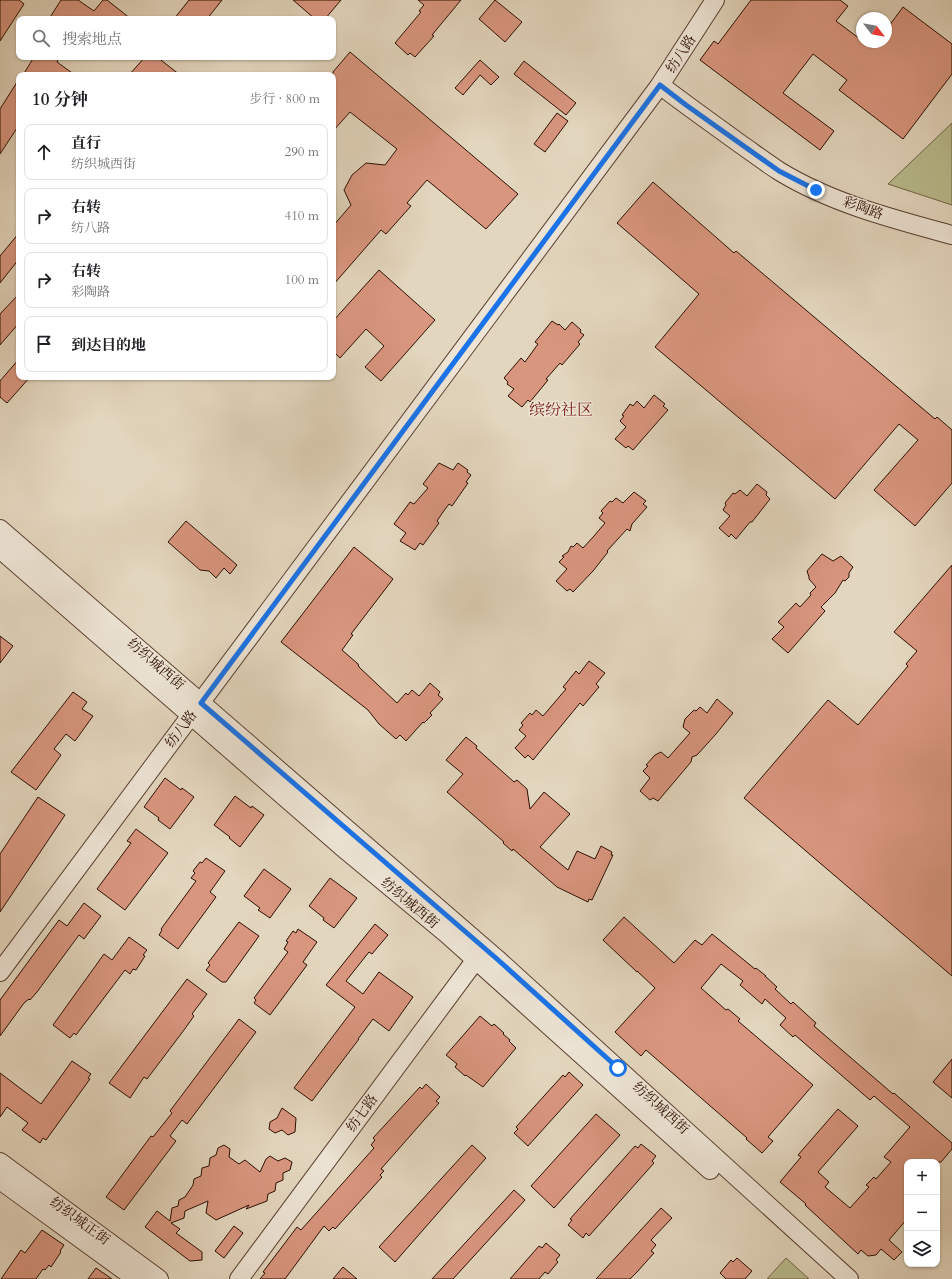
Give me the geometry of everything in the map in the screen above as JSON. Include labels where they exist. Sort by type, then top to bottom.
[{"type":"street","name":"纺八路","points":[[0,972],[660,85],[715,0]]},
{"type":"street","name":"彩陶路","points":[[660,85],[779,171],[816,190],[858,207],[952,235]]},
{"type":"street","name":"纺织城西街","points":[[0,530],[196,709],[341,846],[480,954],[849,1279]]},
{"type":"street","name":"纺织城西街","points":[[0,550],[196,709]]},
{"type":"street","name":"纺织城西街","points":[[480,954],[832,1279]]},
{"type":"street","name":"纺七路","points":[[239,1279],[480,954]]},
{"type":"street","name":"纺织城正街","points":[[0,1162],[159,1279]]},
{"type":"street","name":"纺织城正街","points":[[0,1180],[136,1279]]},
{"type":"green space","points":[[952,123],[952,205],[888,184]]},
{"type":"green space","points":[[786,1258],[809,1279],[767,1279]]},
{"type":"building","points":[[0,0],[19,0],[24,4],[0,41]]},
{"type":"building","points":[[61,0],[78,0],[94,11],[103,0],[107,0],[127,16],[51,16]]},
{"type":"building","points":[[189,0],[222,0],[209,16],[176,16]]},
{"type":"building","points":[[293,0],[341,0],[328,16],[312,16]]},
{"type":"building","points":[[418,0],[461,0],[432,35],[434,36],[415,57],[410,53],[408,55],[395,43],[421,12],[419,11],[424,5]]},
{"type":"building","points":[[495,0],[522,22],[505,42],[479,19]]},
{"type":"building","points":[[751,0],[840,0],[848,6],[836,21],[856,36],[856,48],[892,48],[892,22],[903,7],[952,44],[952,74],[903,139],[839,90],[847,80],[813,54],[783,93],[834,131],[820,150],[700,60],[714,41],[718,44]]},
{"type":"building","points":[[350,52],[518,194],[486,229],[427,180],[407,203],[411,206],[386,234],[381,230],[336,282],[336,222],[351,205],[344,190],[352,175],[366,163],[385,165],[397,149],[350,112],[336,128],[336,72],[333,72]]},
{"type":"building","points":[[32,60],[58,60],[57,62],[71,72],[25,72]]},
{"type":"building","points":[[142,60],[161,60],[176,72],[132,72]]},
{"type":"building","points":[[480,60],[499,77],[491,85],[480,75],[463,95],[455,88]]},
{"type":"building","points":[[524,61],[576,103],[566,115],[514,74]]},
{"type":"building","points":[[16,84],[16,130],[0,154],[0,109]]},
{"type":"building","points":[[557,113],[568,121],[545,152],[534,144]]},
{"type":"building","points":[[653,182],[734,253],[736,251],[935,419],[937,417],[952,430],[952,483],[915,526],[874,490],[918,440],[899,424],[835,499],[655,347],[699,294],[617,223]]},
{"type":"building","points":[[16,237],[16,263],[0,283],[0,256]]},
{"type":"building","points":[[379,270],[435,320],[381,381],[365,367],[384,346],[366,329],[340,358],[336,354],[336,318]]},
{"type":"building","points":[[16,297],[16,326],[0,345],[0,314]]},
{"type":"building","points":[[552,321],[558,325],[559,324],[565,330],[572,322],[584,335],[578,342],[580,344],[562,365],[560,363],[546,379],[548,380],[530,402],[528,400],[522,407],[508,396],[514,389],[507,384],[508,382],[504,378],[521,358],[525,362],[538,344],[535,342]]},
{"type":"building","points":[[16,362],[16,380],[27,380],[7,403],[0,397],[0,381]]},
{"type":"building","points":[[654,395],[665,404],[663,406],[668,410],[633,450],[628,446],[626,448],[615,439],[626,427],[620,421],[624,416],[622,415],[630,404],[633,406],[637,401],[644,408]]},
{"type":"building","points":[[439,463],[453,470],[458,463],[468,470],[467,472],[471,475],[466,482],[468,483],[452,506],[449,504],[443,512],[437,521],[439,523],[423,545],[420,543],[415,550],[400,541],[406,533],[394,524],[410,502],[414,504],[428,488],[423,484]]},
{"type":"building","points":[[757,484],[767,492],[766,495],[770,499],[736,539],[731,534],[729,537],[719,528],[730,516],[723,510],[726,505],[725,503],[733,493],[735,494],[740,490],[747,496]]},
{"type":"building","points":[[634,492],[646,501],[643,504],[647,507],[632,524],[630,531],[627,529],[607,551],[608,552],[593,571],[573,592],[570,589],[567,591],[556,581],[567,569],[559,562],[564,557],[562,556],[568,552],[571,546],[573,547],[577,543],[583,548],[594,536],[605,523],[599,518],[603,513],[601,511],[610,501],[612,502],[616,498],[623,503]]},
{"type":"building","points":[[186,521],[237,565],[230,574],[224,568],[216,578],[209,571],[200,570],[168,542]]},
{"type":"building","points":[[354,547],[393,579],[351,634],[353,635],[342,650],[397,703],[406,693],[408,695],[412,690],[419,696],[430,683],[440,692],[438,695],[443,699],[430,713],[432,715],[424,723],[423,722],[406,741],[400,735],[396,739],[379,724],[368,710],[281,642]]},
{"type":"building","points":[[822,554],[833,561],[841,556],[853,567],[849,573],[849,577],[845,581],[843,580],[835,593],[821,607],[825,611],[788,653],[772,639],[784,627],[778,622],[796,603],[800,607],[816,587],[809,579],[807,571]]},
{"type":"building","points":[[952,565],[952,976],[744,798],[828,700],[858,725],[908,666],[906,664],[917,651],[894,632]]},
{"type":"building","points":[[0,636],[13,646],[0,663]]},
{"type":"building","points":[[589,661],[605,673],[596,684],[599,687],[583,706],[580,703],[533,760],[528,755],[525,758],[515,748],[526,736],[519,730],[523,725],[521,723],[530,713],[532,715],[536,710],[543,716],[566,689],[563,687],[576,671],[579,674]]},
{"type":"building","points":[[73,692],[87,702],[82,709],[93,716],[75,741],[66,734],[54,749],[61,755],[36,790],[11,772]]},
{"type":"building","points":[[717,699],[733,713],[697,755],[692,757],[691,762],[658,801],[653,798],[650,800],[640,791],[650,778],[643,771],[648,766],[646,765],[655,755],[661,752],[668,758],[690,733],[683,727],[685,719],[694,710],[696,711],[700,707],[707,713]]},
{"type":"building","points":[[466,737],[514,782],[517,780],[527,789],[530,809],[544,792],[570,814],[540,847],[568,870],[577,851],[595,859],[601,846],[612,852],[611,855],[613,855],[592,900],[589,899],[588,902],[557,887],[513,849],[512,851],[503,843],[504,842],[447,792],[463,774],[446,760]]},
{"type":"building","points":[[165,778],[181,790],[182,788],[194,797],[170,829],[158,820],[159,818],[144,807]]},
{"type":"building","points":[[235,796],[251,808],[252,806],[264,815],[240,847],[214,825]]},
{"type":"building","points":[[38,797],[65,815],[0,912],[0,854]]},
{"type":"building","points":[[136,829],[168,853],[125,910],[97,889],[131,843],[127,841]]},
{"type":"building","points":[[206,858],[225,871],[210,892],[216,897],[178,949],[159,935],[162,930],[161,929],[196,881],[191,878],[195,873],[193,871],[200,862],[202,863]]},
{"type":"building","points":[[264,869],[291,889],[270,918],[258,910],[260,908],[244,896]]},
{"type":"building","points":[[330,878],[357,898],[334,928],[323,920],[324,918],[309,906]]},
{"type":"building","points":[[84,903],[101,916],[84,939],[79,935],[37,992],[30,1000],[29,999],[24,1003],[0,1036],[0,1000],[59,920],[67,926]]},
{"type":"building","points":[[624,917],[674,963],[695,940],[702,945],[712,934],[755,969],[756,968],[766,976],[777,987],[775,989],[791,1004],[793,1002],[816,1023],[814,1026],[952,1143],[952,1149],[941,1162],[940,1159],[904,1159],[904,1222],[889,1240],[902,1252],[894,1260],[881,1249],[876,1255],[868,1256],[861,1250],[858,1254],[805,1205],[806,1204],[780,1182],[801,1157],[798,1155],[838,1109],[858,1126],[818,1172],[829,1182],[825,1187],[850,1208],[869,1187],[866,1185],[874,1177],[876,1179],[891,1162],[884,1157],[910,1127],[874,1096],[870,1100],[795,1035],[793,1037],[780,1025],[786,1018],[765,999],[762,1004],[740,985],[743,981],[721,964],[701,988],[726,1010],[728,1009],[740,1019],[738,1021],[813,1085],[768,1137],[773,1141],[762,1153],[746,1139],[747,1138],[646,1050],[641,1056],[615,1032],[655,988],[603,940]]},
{"type":"building","points":[[239,922],[259,936],[226,982],[222,982],[206,970],[210,965],[208,963]]},
{"type":"building","points":[[375,924],[388,935],[372,954],[369,952],[346,981],[363,994],[379,972],[413,997],[389,1031],[373,1019],[312,1101],[294,1088],[355,1007],[326,985]]},
{"type":"building","points":[[298,929],[317,942],[303,962],[307,965],[270,1015],[254,1003],[256,1000],[254,998],[288,952],[284,949],[288,942],[286,941],[293,931],[296,933]]},
{"type":"building","points":[[129,937],[147,950],[143,955],[145,956],[136,970],[133,969],[130,974],[125,970],[76,1035],[74,1033],[70,1038],[53,1025],[104,954],[112,960]]},
{"type":"building","points":[[187,979],[207,994],[192,1014],[194,1016],[184,1030],[147,1079],[144,1077],[130,1098],[109,1083]]},
{"type":"building","points":[[480,1016],[492,1026],[494,1024],[504,1033],[503,1034],[516,1048],[483,1087],[466,1075],[465,1076],[455,1067],[457,1064],[446,1055]]},
{"type":"building","points":[[239,1019],[256,1032],[187,1124],[182,1120],[170,1136],[176,1141],[124,1210],[106,1197],[151,1136],[153,1137],[172,1113],[170,1111]]},
{"type":"building","points":[[952,1059],[952,1098],[933,1082]]},
{"type":"building","points":[[72,1061],[91,1074],[88,1078],[90,1079],[46,1140],[43,1138],[40,1143],[22,1130],[28,1123],[7,1107],[0,1117],[0,1073],[41,1104]]},
{"type":"building","points":[[569,1072],[583,1085],[528,1146],[514,1133],[518,1129],[516,1127],[563,1075],[565,1077]]},
{"type":"building","points":[[426,1084],[440,1097],[436,1101],[439,1103],[381,1169],[384,1171],[380,1175],[382,1177],[335,1229],[333,1227],[329,1231],[324,1226],[285,1279],[260,1279],[265,1273],[263,1272],[297,1227],[301,1230],[374,1148],[371,1145],[375,1140],[373,1138],[420,1087],[422,1089]]},
{"type":"building","points":[[282,1108],[296,1118],[295,1132],[288,1135],[282,1130],[275,1133],[269,1129],[270,1122],[277,1118]]},
{"type":"building","points":[[596,1114],[620,1135],[554,1208],[531,1186]]},
{"type":"building","points":[[641,1144],[656,1156],[652,1161],[654,1163],[589,1236],[586,1233],[583,1238],[568,1225],[572,1220],[570,1219],[635,1146],[638,1148]]},
{"type":"building","points":[[224,1145],[230,1149],[229,1157],[239,1164],[245,1160],[260,1172],[266,1159],[270,1156],[278,1161],[285,1158],[292,1162],[290,1170],[283,1173],[283,1180],[276,1183],[275,1191],[268,1194],[267,1201],[246,1209],[249,1205],[216,1220],[206,1213],[208,1201],[185,1211],[184,1218],[171,1223],[180,1229],[176,1233],[202,1252],[202,1260],[190,1261],[145,1227],[157,1211],[170,1221],[172,1208],[178,1206],[179,1200],[185,1197],[193,1185],[194,1179],[201,1176],[202,1168],[209,1166],[210,1158],[216,1155],[218,1148]]},
{"type":"building","points":[[472,1145],[486,1158],[395,1262],[379,1247]]},
{"type":"building","points":[[514,1190],[525,1200],[453,1279],[432,1279]]},
{"type":"building","points":[[661,1208],[672,1218],[651,1240],[656,1245],[651,1251],[654,1253],[637,1272],[630,1279],[596,1279]]},
{"type":"building","points":[[234,1226],[243,1233],[224,1258],[215,1251]]},
{"type":"building","points":[[42,1230],[64,1245],[51,1267],[49,1265],[45,1270],[43,1269],[36,1279],[1,1279],[21,1250],[25,1253]]},
{"type":"building","points":[[546,1243],[560,1255],[556,1260],[558,1262],[548,1274],[545,1272],[539,1279],[510,1279],[539,1246],[542,1248]]},
{"type":"building","points":[[737,1258],[752,1271],[745,1279],[726,1279],[720,1273],[731,1260],[733,1262]]},
{"type":"building","points":[[343,1267],[357,1279],[333,1279]]},
{"type":"building","points":[[96,1268],[112,1279],[88,1279]]},
{"type":"district","name":"缤纷社区","points":[[561,410]]},
{"type":"route","points":[[618,1068],[497,959],[201,703],[660,85],[779,171],[816,190]]}]
